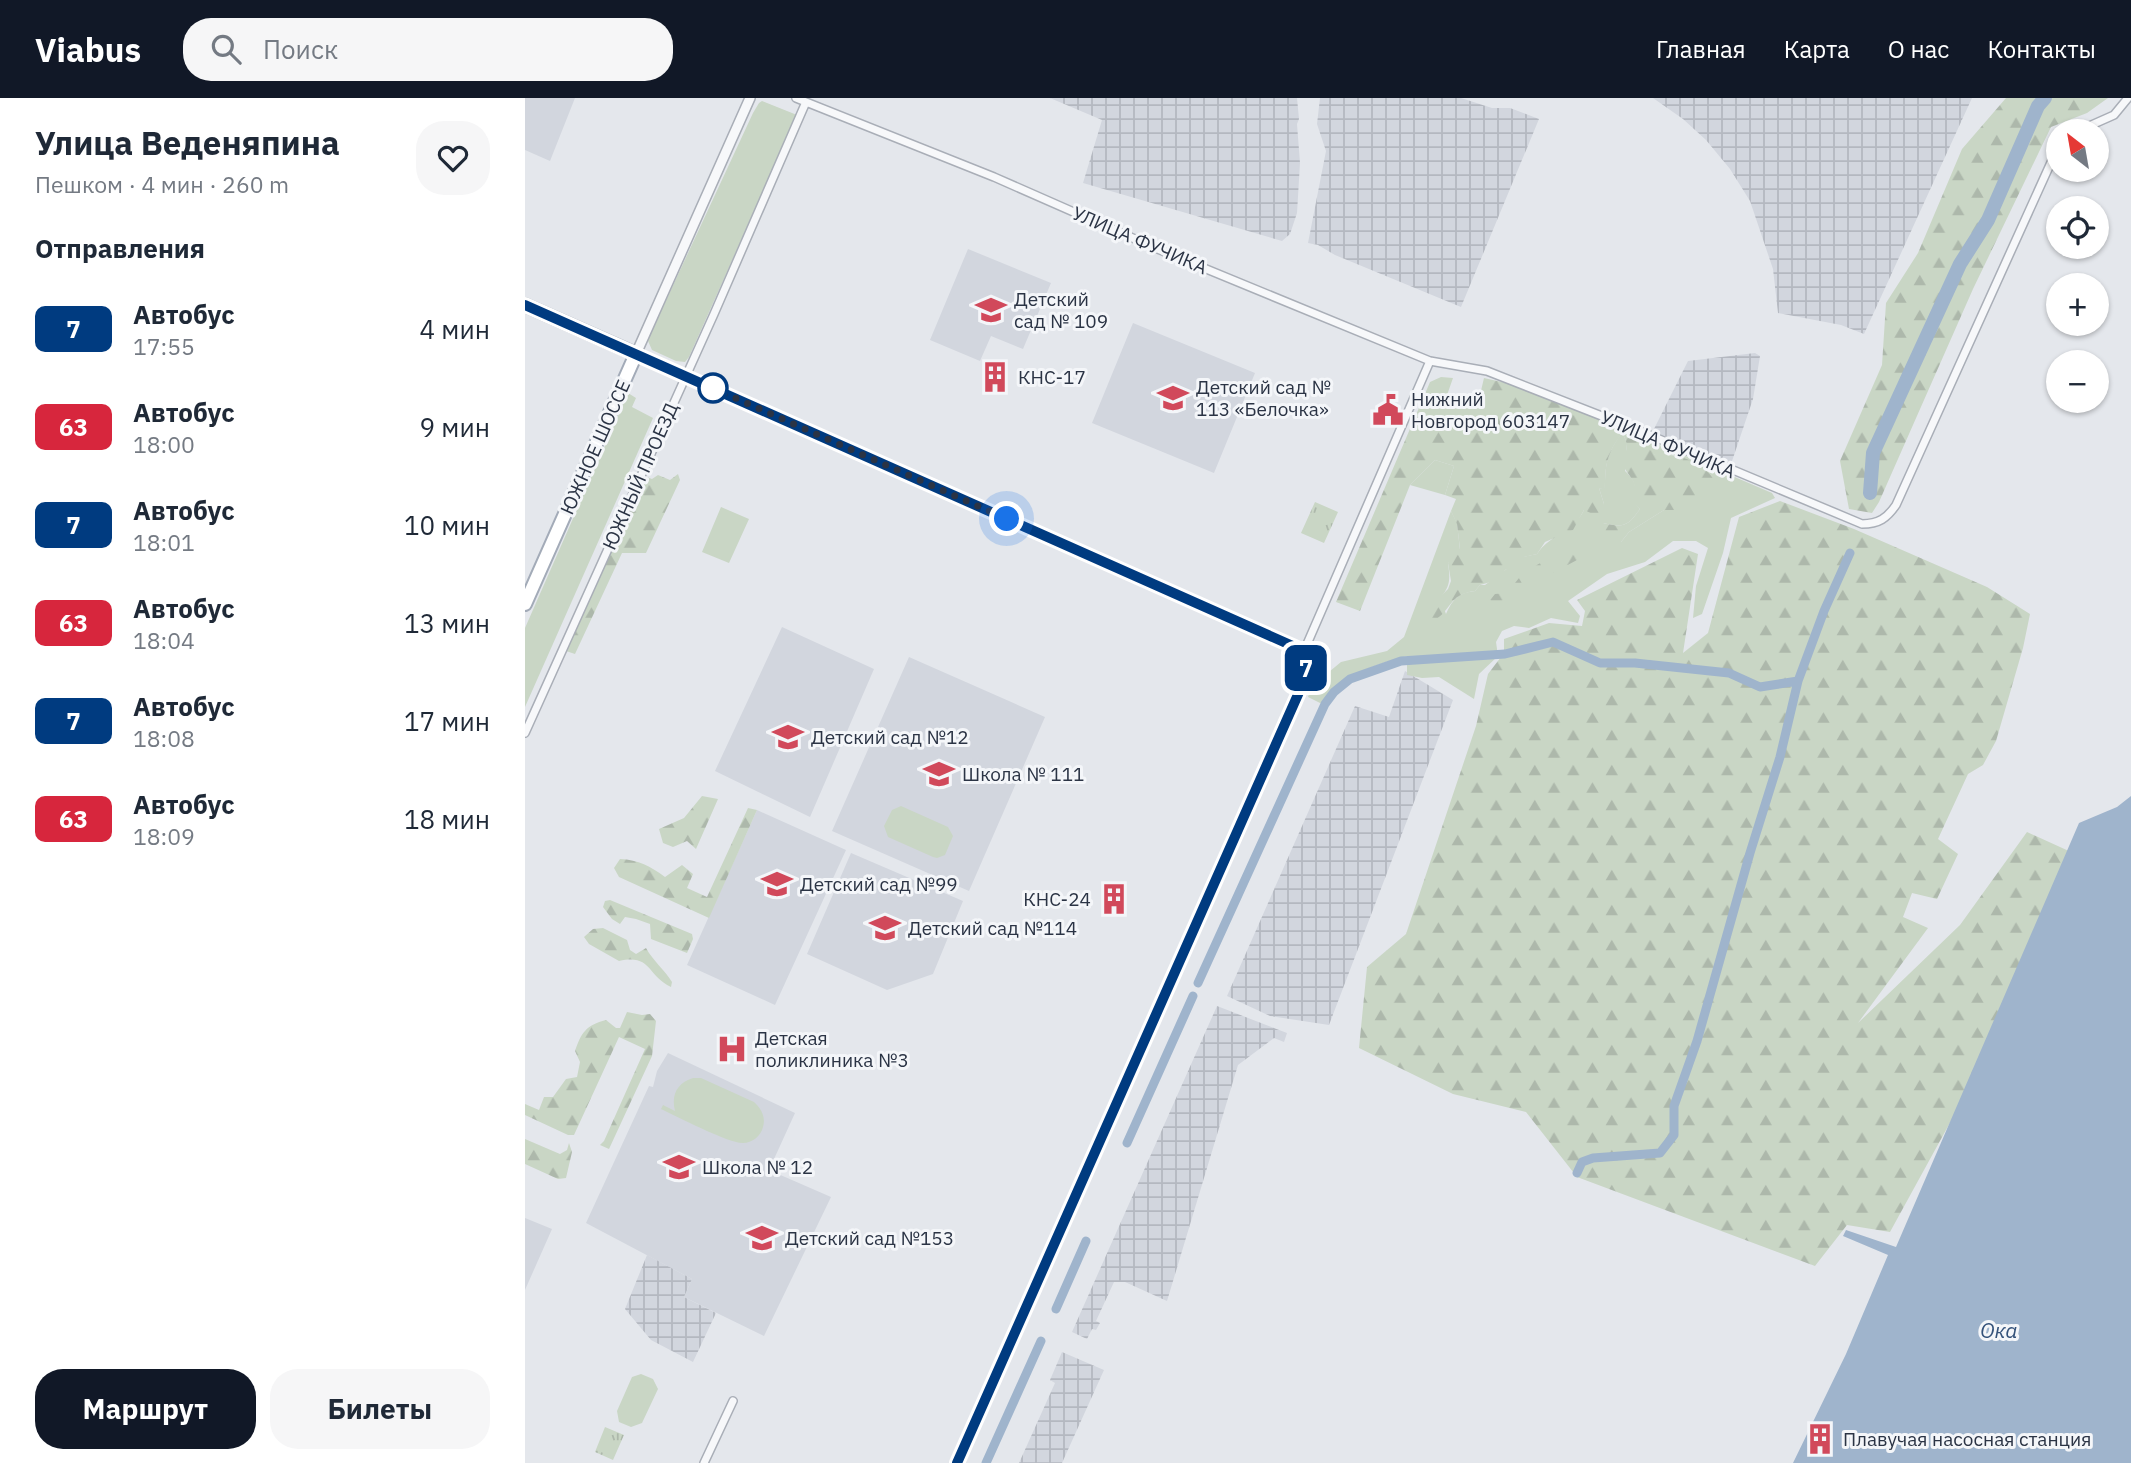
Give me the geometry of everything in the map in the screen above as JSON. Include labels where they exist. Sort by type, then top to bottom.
[{"type":"main road","points":[[525,305],[636,354]]},
{"type":"main road","name":"ЮЖНОЕ ШОССЕ","points":[[525,604],[636,354]]},
{"type":"street","name":"ЮЖНОЕ ШОССЕ","points":[[636,354],[750,98]]},
{"type":"street","name":"УЛИЦА ФУЧИКА","points":[[796,98],[994,177],[1160,250],[1430,361],[1487,371],[1640,431],[1862,524],[1880,522],[1896,505],[2046,174]]},
{"type":"street","points":[[2106,119],[2115,115],[2128,98]]},
{"type":"street","name":"ЮЖНЫЙ ПРОЕЗД","points":[[525,733],[806,102]]},
{"type":"street","points":[[636,354],[1304,651]]},
{"type":"street","points":[[957,1463],[1304,681],[1304,651],[1430,361]]},
{"type":"street","points":[[704,1463],[733,1401]]},
{"type":"shaded area","points":[[525,98],[575,98],[550,161],[525,150]]},
{"type":"shaded area","points":[[1050,98],[1297,98],[1300,163],[1297,213],[1290,234],[1282,241],[1083,183],[1102,120]]},
{"type":"shaded area","points":[[1320,98],[1461,98],[1492,108],[1510,108],[1539,119],[1461,307],[1308,243],[1326,151],[1317,124]]},
{"type":"shaded area","points":[[1653,98],[1972,98],[1864,334],[1841,325],[1778,313],[1773,269],[1750,201],[1730,169],[1706,140],[1683,119]]},
{"type":"shaded area","name":"Детский сад № 109","points":[[968,249],[1051,283],[1023,349],[991,336],[980,361],[930,340]]},
{"type":"shaded area","name":"Детский сад № 113 «Белочка»","points":[[1133,323],[1255,373],[1214,473],[1092,423]]},
{"type":"shaded area","points":[[1755,353],[1760,356],[1753,399],[1731,464],[1653,431],[1688,361]]},
{"type":"shaded area","name":"Детский сад №12","points":[[782,627],[874,669],[810,817],[715,771]]},
{"type":"shaded area","name":"Школа № 111","points":[[909,657],[1045,717],[969,891],[832,831]]},
{"type":"shaded area","points":[[1405,671],[1453,700],[1329,1025],[1270,1016],[1227,996],[1355,706],[1389,717]]},
{"type":"shaded area","name":"Детский сад №99","points":[[757,810],[846,850],[775,1005],[687,965]]},
{"type":"shaded area","name":"Детский сад №114","points":[[851,853],[963,901],[933,974],[887,990],[807,954]]},
{"type":"shaded area","points":[[1217,1006],[1287,1033],[1284,1042],[1274,1038],[1238,1065],[1167,1301],[1125,1282],[1114,1282],[1096,1321],[1100,1323],[1096,1330],[1092,1329],[1087,1339],[1072,1332]]},
{"type":"shaded area","name":"Школа № 12","points":[[668,1053],[795,1113],[769,1170],[831,1197],[764,1336],[684,1297],[692,1279],[586,1223],[649,1086],[653,1087],[657,1071]]},
{"type":"shaded area","points":[[525,1218],[552,1229],[525,1290]]},
{"type":"shaded area","points":[[647,1255],[692,1279],[684,1297],[716,1313],[693,1362],[651,1340],[625,1309]]},
{"type":"shaded area","points":[[1062,1352],[1104,1370],[1062,1463],[1019,1463],[1055,1383],[1050,1380]]},
{"type":"green space","points":[[2006,98],[2108,98],[2087,113],[2072,119],[2046,119],[2046,137],[1973,289],[1879,502],[1872,513],[1849,509],[1840,461],[1882,365],[1886,303],[1918,253],[1962,149]]},
{"type":"green space","points":[[762,101],[797,115],[689,357],[685,362],[676,361],[652,350],[648,341],[753,113]]},
{"type":"green space","points":[[1441,377],[1453,378],[1446,398],[1463,396],[1479,399],[1484,378],[1528,388],[1653,442],[1653,454],[1673,455],[1693,461],[1714,480],[1674,510],[1664,510],[1629,532],[1621,542],[1610,542],[1602,548],[1594,531],[1603,523],[1625,524],[1640,509],[1633,502],[1634,483],[1621,461],[1627,447],[1622,433],[1608,460],[1605,490],[1599,488],[1604,504],[1597,516],[1584,510],[1573,530],[1545,542],[1537,554],[1524,557],[1521,565],[1505,570],[1501,579],[1480,585],[1475,591],[1455,599],[1432,622],[1424,620],[1428,609],[1448,589],[1451,581],[1448,563],[1452,552],[1460,549],[1457,524],[1451,511],[1456,499],[1445,495],[1454,466],[1435,460],[1410,485],[1360,611],[1336,602],[1430,382]]},
{"type":"green space","points":[[628,393],[636,398],[632,407],[653,418],[525,707],[525,628]]},
{"type":"green space","points":[[1622,432],[1627,443],[1625,471],[1633,481],[1634,502],[1640,509],[1625,524],[1603,523],[1610,542],[1621,542],[1629,532],[1664,510],[1674,455],[1661,457],[1653,454],[1653,442],[1772,493],[1775,498],[1731,518],[1723,553],[1702,614],[1693,618],[1696,586],[1708,548],[1696,541],[1673,541],[1645,562],[1607,574],[1568,601],[1580,616],[1578,623],[1551,618],[1529,628],[1514,626],[1502,631],[1496,642],[1498,656],[1479,674],[1474,699],[1439,677],[1407,675],[1407,656],[1361,672],[1343,686],[1326,706],[1308,697],[1312,686],[1341,662],[1387,651],[1404,637],[1451,511],[1457,523],[1460,550],[1448,563],[1449,582],[1440,598],[1446,614],[1460,595],[1485,585],[1523,557],[1537,554],[1548,542],[1574,524],[1584,510],[1604,504],[1599,488],[1605,489],[1608,459]]},
{"type":"green space","points":[[1435,460],[1454,466],[1445,495],[1410,485]]},
{"type":"green space","points":[[678,474],[680,480],[646,553],[622,553],[575,654],[563,650],[642,475],[652,479],[658,475],[670,480]]},
{"type":"green space","points":[[1780,501],[1854,529],[1987,587],[2030,614],[1996,741],[1983,765],[1968,774],[1938,839],[1958,854],[1937,899],[1912,893],[1903,917],[1928,928],[1858,1023],[1960,925],[2027,832],[2093,862],[1890,1232],[1847,1225],[1815,1266],[1577,1177],[1526,1112],[1453,1094],[1359,1048],[1367,967],[1406,934],[1476,726],[1488,674],[1504,653],[1504,639],[1549,623],[1582,626],[1585,611],[1577,600],[1682,548],[1698,554],[1683,653],[1708,633],[1739,517]]},
{"type":"green space","points":[[1315,502],[1338,512],[1324,543],[1301,533]]},
{"type":"green space","points":[[721,507],[749,519],[729,563],[702,552]]},
{"type":"green space","points":[[1573,544],[1581,548],[1577,560],[1506,598],[1499,607],[1490,600],[1495,594],[1507,593],[1523,573]]},
{"type":"green space","points":[[702,796],[718,799],[696,849],[687,841],[673,847],[663,843],[659,829],[684,818]]},
{"type":"green space","points":[[901,806],[948,827],[953,836],[945,855],[933,857],[888,837],[884,826],[892,810]]},
{"type":"green space","points":[[748,808],[757,810],[709,918],[619,877],[614,868],[620,859],[639,862],[665,877],[682,865],[693,874],[687,888],[707,897]]},
{"type":"green space","points":[[610,900],[692,934],[693,939],[687,953],[651,939],[650,924],[625,917],[620,924],[612,919],[603,907],[605,901]]},
{"type":"green space","points":[[603,928],[627,940],[630,950],[636,954],[646,948],[672,982],[671,987],[638,960],[619,961],[589,944],[584,937],[593,929]]},
{"type":"green space","points":[[627,1012],[650,1014],[656,1021],[652,1056],[609,1149],[600,1145],[645,1049],[619,1037],[574,1135],[568,1135],[525,1115],[525,1104],[539,1110],[544,1097],[553,1097],[566,1079],[577,1077],[580,1062],[575,1051],[585,1031],[606,1020],[620,1028]]},
{"type":"green space","points":[[693,1078],[701,1078],[754,1102],[761,1110],[764,1120],[758,1136],[750,1142],[736,1142],[661,1109],[663,1105],[675,1111],[674,1100],[679,1086]]},
{"type":"green space","points":[[525,1139],[560,1154],[567,1150],[569,1143],[572,1152],[566,1178],[558,1179],[525,1164]]},
{"type":"green space","points":[[641,1374],[653,1379],[658,1389],[642,1423],[631,1427],[619,1422],[617,1411],[632,1377]]},
{"type":"green space","points":[[605,1427],[624,1435],[613,1460],[595,1452]]},
{"type":"water","name":"Ока","points":[[2131,796],[2131,1463],[1793,1463],[1846,1354],[1888,1255],[1843,1236],[1846,1230],[1896,1247],[2079,823],[2117,807]]},
{"type":"waterway","points":[[1870,493],[1873,453],[1960,264],[1988,220],[2038,106],[2045,98]]},
{"type":"waterway","points":[[1198,983],[1325,704],[1334,692],[1350,679],[1401,661],[1505,654],[1553,642],[1600,663],[1635,663],[1729,673],[1760,687],[1798,681],[1824,611],[1850,553]]},
{"type":"waterway","points":[[1577,1173],[1582,1162],[1593,1158],[1660,1153],[1674,1135],[1674,1106],[1697,1041],[1780,757],[1798,681]]},
{"type":"waterway","points":[[1127,1143],[1193,996]]},
{"type":"waterway","points":[[1056,1309],[1086,1241]]},
{"type":"waterway","points":[[986,1463],[1041,1341]]},
{"type":"bus line","name":"7","points":[[525,305],[1304,651],[1304,681],[957,1463]]},
{"type":"place","name":"Детский сад № 109","points":[[991,310]]},
{"type":"place","name":"КНС-17","points":[[995,377]]},
{"type":"place","name":"Детский сад № 113 «Белочка»","points":[[1173,398]]},
{"type":"place","name":"Нижний Новгород 603147","points":[[1388,410]]},
{"type":"place","name":"Детский сад №12","points":[[788,737]]},
{"type":"place","name":"Школа № 111","points":[[939,774]]},
{"type":"place","name":"Детский сад №99","points":[[777,884]]},
{"type":"place","name":"КНС-24","points":[[1114,899]]},
{"type":"place","name":"Детский сад №114","points":[[885,928]]},
{"type":"place","name":"Детская поликлиника №3","points":[[732,1049]]},
{"type":"place","name":"Школа № 12","points":[[679,1167]]},
{"type":"place","name":"Детский сад №153","points":[[762,1238]]},
{"type":"place","name":"Плавучая насосная станция","points":[[1820,1439]]},
{"type":"route","points":[[713,388],[1007,519]]}]
